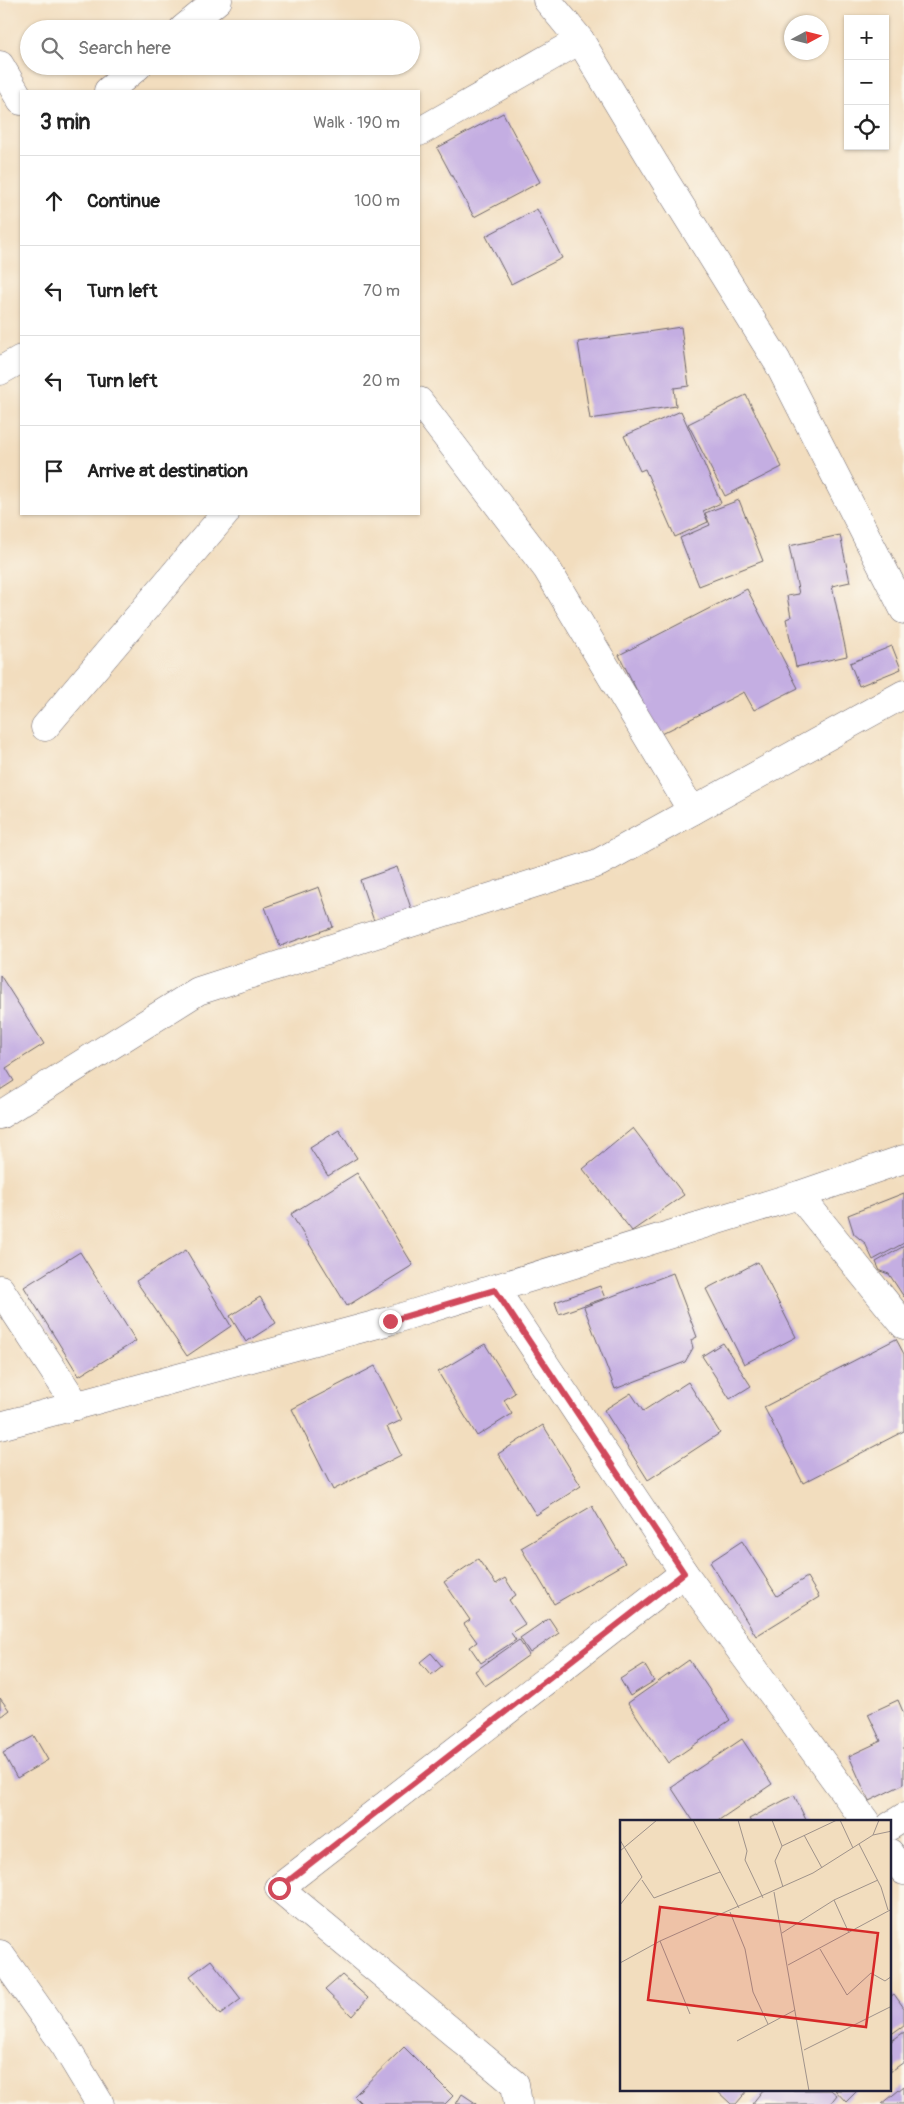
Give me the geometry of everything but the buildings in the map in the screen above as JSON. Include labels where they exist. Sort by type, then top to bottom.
[{"type":"street","points":[[194,20],[218,0]]},
{"type":"street","points":[[547,0],[580,40],[777,361],[904,610]]},
{"type":"street","points":[[420,131],[580,40]]},
{"type":"street","points":[[0,65],[20,99]]},
{"type":"street","points":[[109,90],[127,75]]},
{"type":"street","points":[[0,371],[20,360]]},
{"type":"street","points":[[420,404],[546,569],[692,811]]},
{"type":"street","points":[[45,727],[225,515]]},
{"type":"street","points":[[0,1115],[198,991],[598,863],[904,694]]},
{"type":"street","points":[[0,1426],[390,1321],[495,1290],[799,1195],[904,1159]]},
{"type":"street","points":[[799,1195],[904,1325]]},
{"type":"street","points":[[0,1289],[77,1406]]},
{"type":"street","points":[[495,1290],[684,1573],[865,1820]]},
{"type":"street","points":[[518,2104],[515,2084],[279,1888],[684,1573]]},
{"type":"street","points":[[892,1825],[904,1817]]},
{"type":"street","points":[[892,1856],[904,1871]]},
{"type":"street","points":[[0,1954],[65,2046],[100,2104]]},
{"type":"route","points":[[279,1888],[684,1573],[495,1290],[390,1321]]}]
